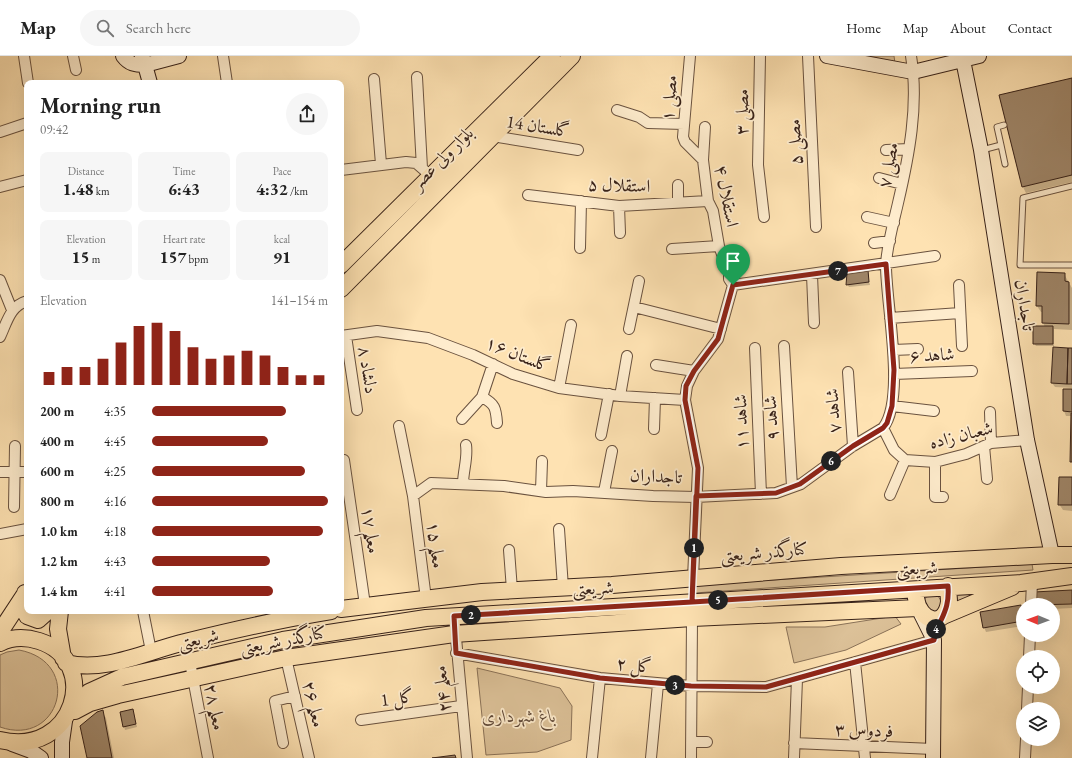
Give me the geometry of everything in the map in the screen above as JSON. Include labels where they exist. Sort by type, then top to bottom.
[{"type":"main road","points":[[123,56],[131,64],[143,60],[179,56]]},
{"type":"main road","name":"بلوار ولی عصر","points":[[344,262],[427,172],[552,56]]},
{"type":"main road","name":"بلوار ولی عصر","points":[[344,286],[572,56]]},
{"type":"main road","points":[[827,56],[914,72],[979,56]]},
{"type":"main road","points":[[143,60],[149,80]]},
{"type":"main road","name":"تاجداران","points":[[963,60],[981,150],[1027,440],[1052,555]]},
{"type":"main road","name":"کنارگذر شریعتی","points":[[344,609],[512,590],[563,588],[841,566],[1072,555]]},
{"type":"main road","name":"شریعتی","points":[[122,677],[283,640],[426,618],[1027,582],[1072,576]]},
{"type":"main road","points":[[692,602],[693,578]]},
{"type":"main road","points":[[943,616],[1027,582]]},
{"type":"main road","points":[[933,753],[934,640],[936,629],[949,602],[948,586]]},
{"type":"main road","points":[[915,588],[920,611],[934,640]]},
{"type":"main road","points":[[0,632],[24,595]]},
{"type":"main road","name":"کنارگذر شریعتی","points":[[68,717],[90,703],[118,695],[286,658],[454,634],[692,618],[920,611],[930,619],[937,619],[943,616]]},
{"type":"main road","points":[[26,614],[27,616],[38,620],[45,614]]},
{"type":"main road","points":[[60,614],[58,629],[64,661],[73,681],[74,693],[62,742],[62,758]]},
{"type":"main road","name":"کنارگذر شریعتی","points":[[64,661],[78,666],[92,666],[278,615],[291,614]]},
{"type":"main road","points":[[0,643],[16,638],[31,639],[43,643],[64,661],[85,673],[122,677]]},
{"type":"main road","points":[[4,743],[28,744],[51,736],[89,692],[122,677]]},
{"type":"main road","points":[[4,743],[31,751],[41,758]]},
{"type":"street","points":[[24,56],[28,80]]},
{"type":"street","points":[[73,56],[76,70]]},
{"type":"street","points":[[222,56],[226,80]]},
{"type":"street","name":"مصلی ۱","points":[[690,56],[683,137],[685,142],[703,160]]},
{"type":"street","name":"مصلی ۳","points":[[760,56],[758,165],[764,217]]},
{"type":"street","name":"مصلی ۵","points":[[808,56],[816,227]]},
{"type":"street","name":"مصلی ۷","points":[[883,428],[887,423],[892,406],[894,374],[886,264],[909,149],[912,124],[914,72],[911,56]]},
{"type":"street","points":[[417,77],[427,172]]},
{"type":"street","points":[[374,79],[381,164]]},
{"type":"street","points":[[617,110],[639,117],[648,123],[684,124]]},
{"type":"street","points":[[0,132],[24,125]]},
{"type":"street","name":"استقلال ۴","points":[[706,127],[703,160],[708,201],[713,211],[719,246],[729,273],[729,278],[733,285]]},
{"type":"street","name":"گلستان 14","points":[[492,136],[578,150]]},
{"type":"street","points":[[886,150],[909,149]]},
{"type":"street","points":[[344,170],[406,162],[416,163],[427,172]]},
{"type":"street","points":[[879,178],[902,184]]},
{"type":"street","points":[[0,186],[24,181]]},
{"type":"street","points":[[678,185],[678,202]]},
{"type":"street","name":"استقلال ۵","points":[[528,195],[619,206],[708,201]]},
{"type":"street","points":[[580,248],[581,201]]},
{"type":"street","points":[[619,206],[620,233]]},
{"type":"street","points":[[867,217],[894,223]]},
{"type":"street","points":[[874,243],[890,241]]},
{"type":"street","points":[[672,249],[719,246]]},
{"type":"street","points":[[693,578],[698,468],[685,400],[686,386],[694,371],[718,339],[733,285],[812,275],[935,256]]},
{"type":"street","points":[[812,275],[814,323]]},
{"type":"street","points":[[0,280],[12,310]]},
{"type":"street","points":[[630,329],[640,281]]},
{"type":"street","points":[[959,285],[962,346]]},
{"type":"street","points":[[0,337],[12,310],[18,304],[24,302]]},
{"type":"street","points":[[634,307],[721,329]]},
{"type":"street","points":[[890,318],[960,314]]},
{"type":"street","points":[[560,388],[571,326]]},
{"type":"street","name":"گلستان ۱۶","points":[[344,336],[377,331],[428,338],[474,355],[513,374],[560,388],[620,396],[685,400]]},
{"type":"street","name":"دلشاد ۸","points":[[344,341],[357,410]]},
{"type":"street","name":"شاهد ۹","points":[[784,346],[792,487]]},
{"type":"street","name":"شاهد ۱۱","points":[[755,348],[761,494]]},
{"type":"street","points":[[892,350],[918,349]]},
{"type":"street","points":[[620,396],[627,356]]},
{"type":"street","points":[[462,419],[482,397],[493,364]]},
{"type":"street","points":[[656,365],[694,371]]},
{"type":"street","name":"شاهد ۶","points":[[894,374],[972,371]]},
{"type":"street","name":"شاهد ۷","points":[[848,372],[853,446]]},
{"type":"street","points":[[601,435],[609,394]]},
{"type":"street","points":[[482,397],[493,403],[496,409],[497,423]]},
{"type":"street","points":[[654,429],[655,398]]},
{"type":"street","points":[[892,406],[934,411]]},
{"type":"street","points":[[987,479],[990,412]]},
{"type":"street","name":"معلم ۱۵","points":[[398,426],[413,496],[426,599]]},
{"type":"street","points":[[883,428],[894,450],[905,460],[890,495]]},
{"type":"street","name":"تاجداران","points":[[413,496],[431,483],[504,486],[541,492],[604,492],[696,496],[776,493],[800,484],[853,446],[883,428]]},
{"type":"street","name":"شعبان زاده","points":[[905,460],[935,462],[966,454],[988,444],[1027,440]]},
{"type":"street","points":[[463,484],[467,453],[466,445]]},
{"type":"street","points":[[14,507],[15,446]]},
{"type":"street","points":[[604,492],[612,451]]},
{"type":"street","name":"معلم ۱۷","points":[[344,460],[365,606]]},
{"type":"street","points":[[541,492],[542,461]]},
{"type":"street","points":[[935,462],[935,497],[943,497]]},
{"type":"street","points":[[0,472],[24,472]]},
{"type":"street","points":[[0,534],[24,530]]},
{"type":"street","points":[[559,530],[563,588]]},
{"type":"street","points":[[509,550],[512,590]]},
{"type":"street","points":[[1027,582],[1030,598]]},
{"type":"street","points":[[144,614],[151,651]]},
{"type":"street","name":"معلم ۲۴","points":[[454,616],[454,634],[467,758]]},
{"type":"street","points":[[691,758],[692,618]]},
{"type":"street","name":"گل ۲","points":[[456,653],[600,678],[691,686],[766,687],[934,640]]},
{"type":"street","name":"معلم ۲۶","points":[[286,658],[309,758]]},
{"type":"street","name":"معلم ۲۸","points":[[190,662],[208,758]]},
{"type":"street","points":[[855,662],[865,758]]},
{"type":"street","points":[[592,758],[600,678]]},
{"type":"street","points":[[794,758],[797,679]]},
{"type":"street","points":[[651,758],[658,684]]},
{"type":"street","points":[[283,743],[275,701],[295,696]]},
{"type":"street","name":"گل 1","points":[[361,720],[461,706]]},
{"type":"street","points":[[691,742],[707,742]]},
{"type":"street","name":"فردوس ۳","points":[[794,743],[933,753]]},
{"type":"street","points":[[1025,758],[1026,746]]},
{"type":"lane","points":[[1004,126],[997,127],[1005,164]]},
{"type":"lane","points":[[981,150],[1001,145]]},
{"type":"lane","points":[[1072,186],[1023,198],[1020,265],[1072,265]]},
{"type":"green space","points":[[866,56],[894,56],[895,63]]},
{"type":"green space","points":[[1032,564],[1033,570],[694,593],[693,585]]},
{"type":"green space","points":[[992,589],[958,603],[956,593]]},
{"type":"green space","points":[[928,595],[938,596],[943,604],[933,615],[924,600]]},
{"type":"green space","points":[[895,616],[901,624],[846,650],[794,663],[786,627],[825,627]]},
{"type":"green space","points":[[19,650],[39,658],[52,670],[57,685],[56,701],[50,715],[37,726],[21,730],[0,727],[0,655]]},
{"type":"green space","name":"باغ شهرداری","points":[[477,668],[560,688],[572,706],[571,740],[537,752],[486,755]]},
{"type":"building","points":[[1072,78],[1072,175],[1022,187],[999,95]]},
{"type":"building","points":[[868,270],[869,282],[846,285],[847,273]]},
{"type":"building","points":[[1037,272],[1065,273],[1065,281],[1069,282],[1069,324],[1042,323],[1042,306],[1036,306]]},
{"type":"building","points":[[1033,326],[1053,326],[1053,344],[1033,344]]},
{"type":"building","points":[[1053,347],[1068,348],[1067,384],[1051,383]]},
{"type":"building","points":[[1068,348],[1072,348],[1072,384],[1067,384]]},
{"type":"building","points":[[1063,389],[1072,389],[1072,412],[1063,411]]},
{"type":"building","points":[[1071,413],[1072,462],[1070,462]]},
{"type":"building","points":[[1059,477],[1072,477],[1072,505],[1058,505]]},
{"type":"building","points":[[1072,590],[1072,604],[1060,604],[1060,598],[1034,598],[1034,592]]},
{"type":"building","points":[[1016,606],[1016,622],[983,628],[980,612]]},
{"type":"building","points":[[133,709],[136,724],[123,727],[120,712]]},
{"type":"building","points":[[103,710],[112,758],[87,758],[80,726],[97,712]]},
{"type":"building","points":[[455,755],[456,758],[432,758]]},
{"type":"route","points":[[733,285],[718,339],[701,360],[686,386],[685,400],[698,468],[698,485],[696,496],[693,578],[692,602],[454,616],[456,653],[600,678],[691,686],[766,687],[934,640],[936,629],[948,607],[948,586],[692,602],[696,496],[776,493],[800,484],[866,437],[883,428],[887,423],[892,406],[894,370],[886,264],[733,285]]}]
